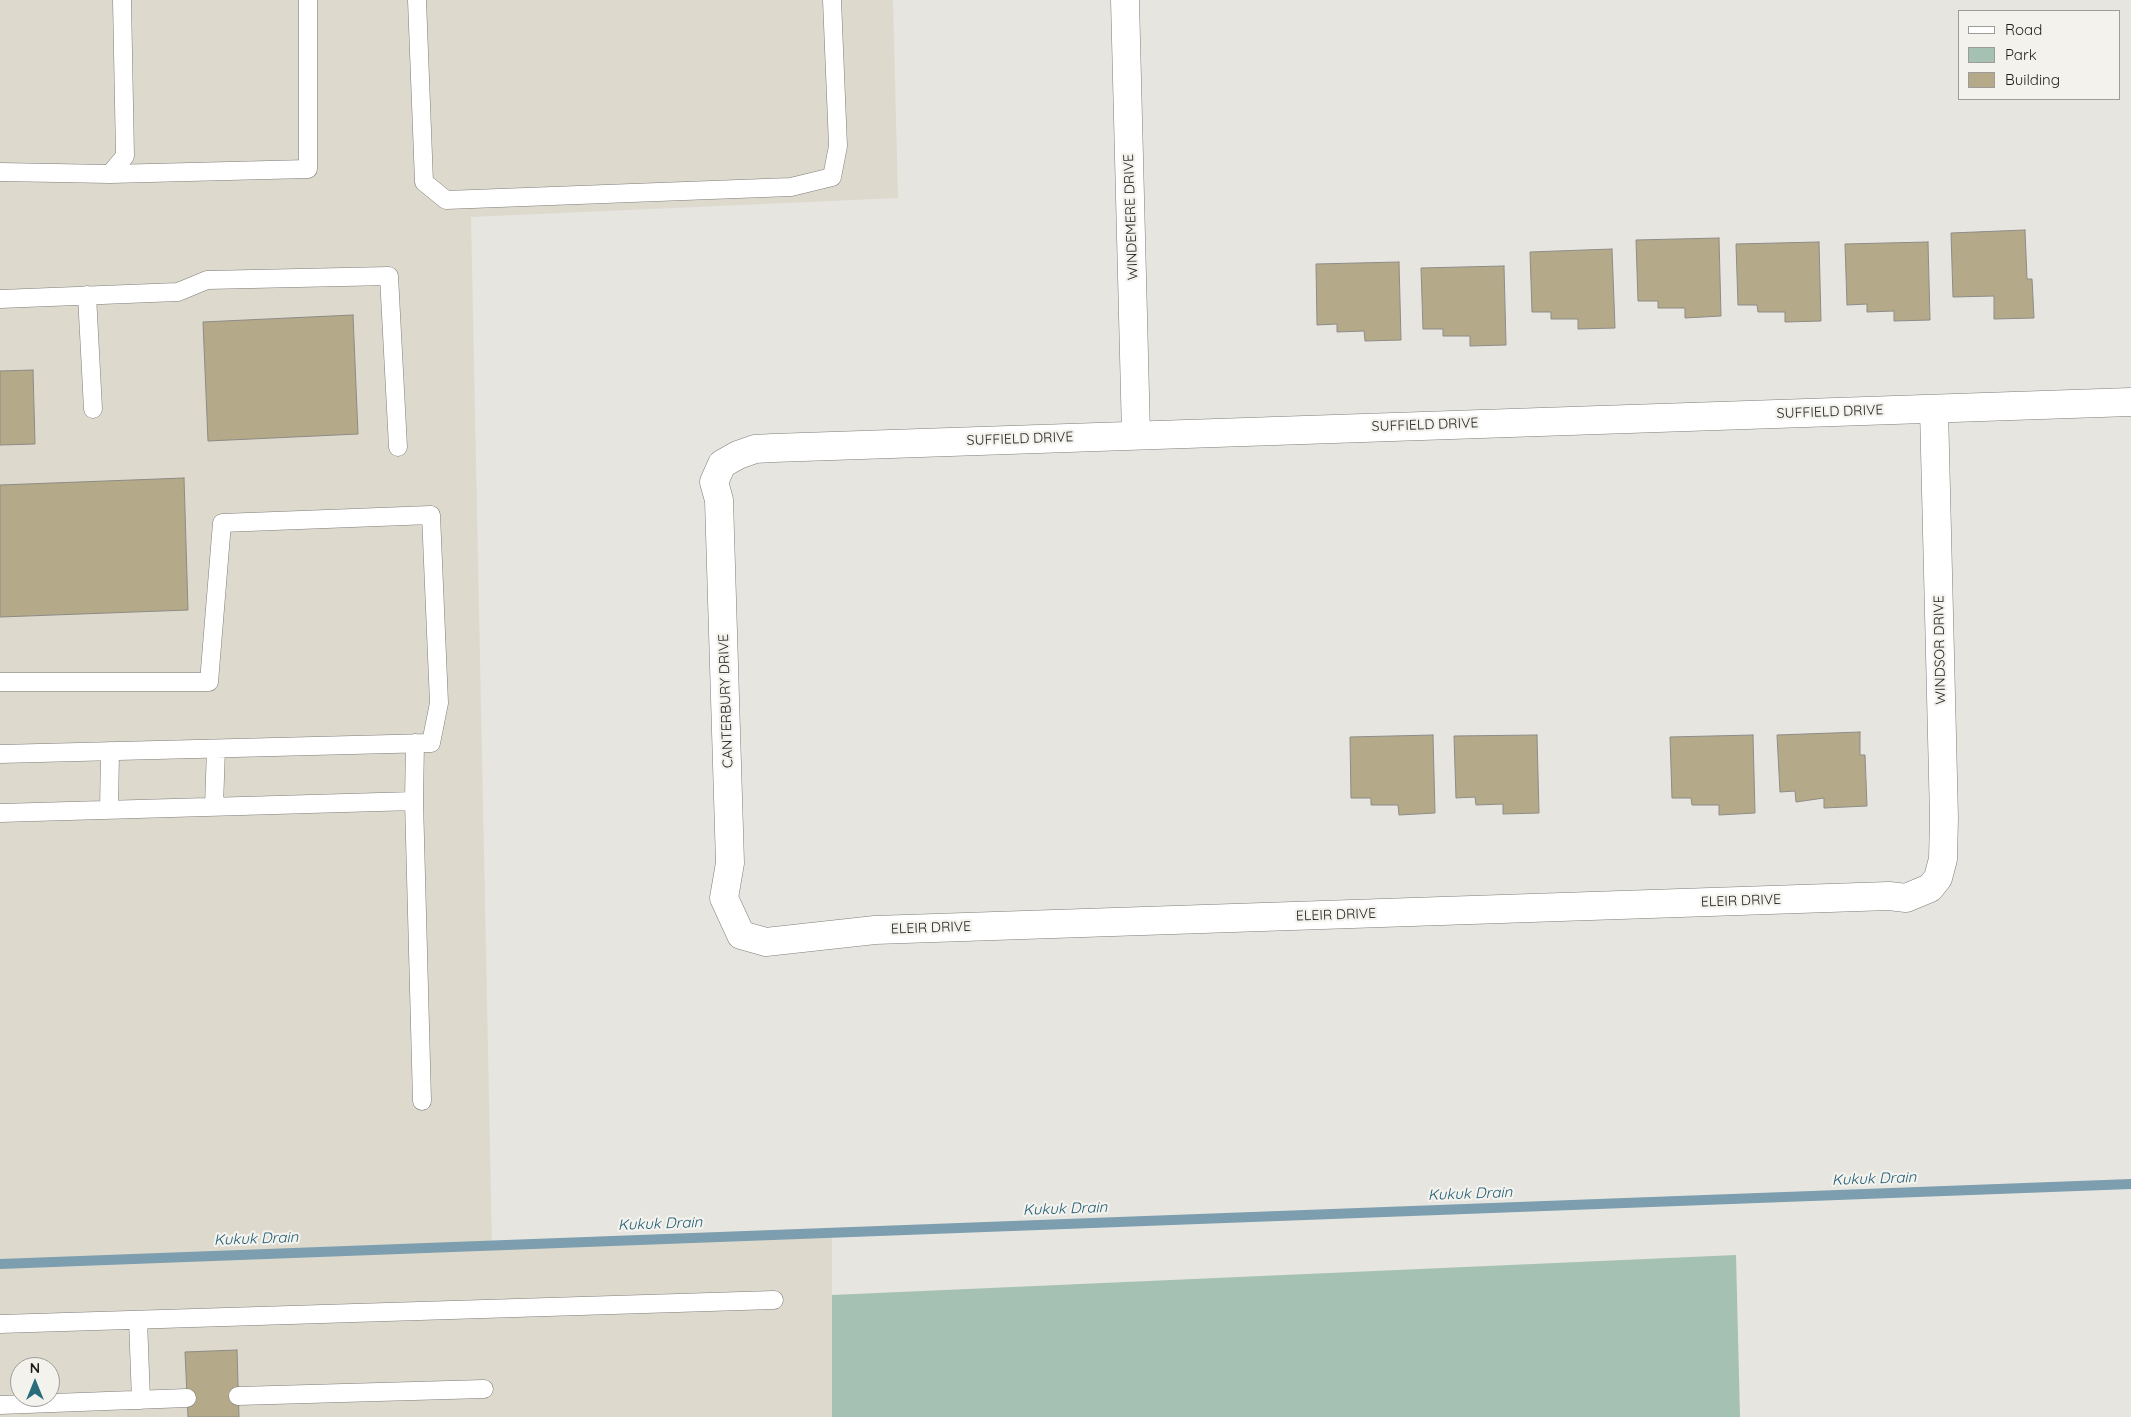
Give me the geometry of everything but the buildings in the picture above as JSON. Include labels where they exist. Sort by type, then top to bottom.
[{"type":"street","name":"WINDEMERE DRIVE","points":[[1125,0],[1136,434]]},
{"type":"street","name":"SUFFIELD DRIVE","points":[[722,464],[738,455],[755,450],[773,448],[1136,434],[2131,402]]},
{"type":"street","name":"WINDSOR DRIVE","points":[[1930,888],[1938,878],[1943,859],[1944,818],[1934,409]]},
{"type":"street","name":"CANTERBURY DRIVE","points":[[722,464],[714,482],[719,500],[730,863],[724,898],[741,935]]},
{"type":"street","name":"ELEIR DRIVE","points":[[741,935],[766,942],[874,930],[1879,897],[1906,898],[1930,888]]},
{"type":"lane","points":[[110,174],[125,156],[122,0]]},
{"type":"lane","points":[[0,172],[110,174],[308,169],[308,0]]},
{"type":"lane","points":[[417,0],[424,182],[446,200],[791,187],[832,177],[838,146],[832,0]]},
{"type":"lane","points":[[0,299],[178,292],[207,280],[389,276],[398,447]]},
{"type":"lane","points":[[87,295],[93,409]]},
{"type":"lane","points":[[0,682],[209,682],[222,523],[431,516],[439,703],[431,743],[0,754]]},
{"type":"lane","points":[[415,743],[414,801],[422,1101]]},
{"type":"lane","points":[[214,806],[216,749]]},
{"type":"lane","points":[[109,810],[110,751]]},
{"type":"lane","points":[[0,813],[414,801]]},
{"type":"lane","points":[[0,1324],[774,1300]]},
{"type":"lane","points":[[138,1320],[140,1400]]},
{"type":"lane","points":[[238,1396],[484,1389]]},
{"type":"lane","points":[[0,1405],[187,1398]]},
{"type":"shaded area","points":[[0,0],[893,0],[898,198],[471,217],[492,1245],[832,1233],[832,1417],[0,1417]]},
{"type":"green space","points":[[1736,1255],[1740,1417],[832,1417],[832,1295]]},
{"type":"waterway","name":"Kukuk Drain","points":[[0,1264],[2131,1184]]}]
